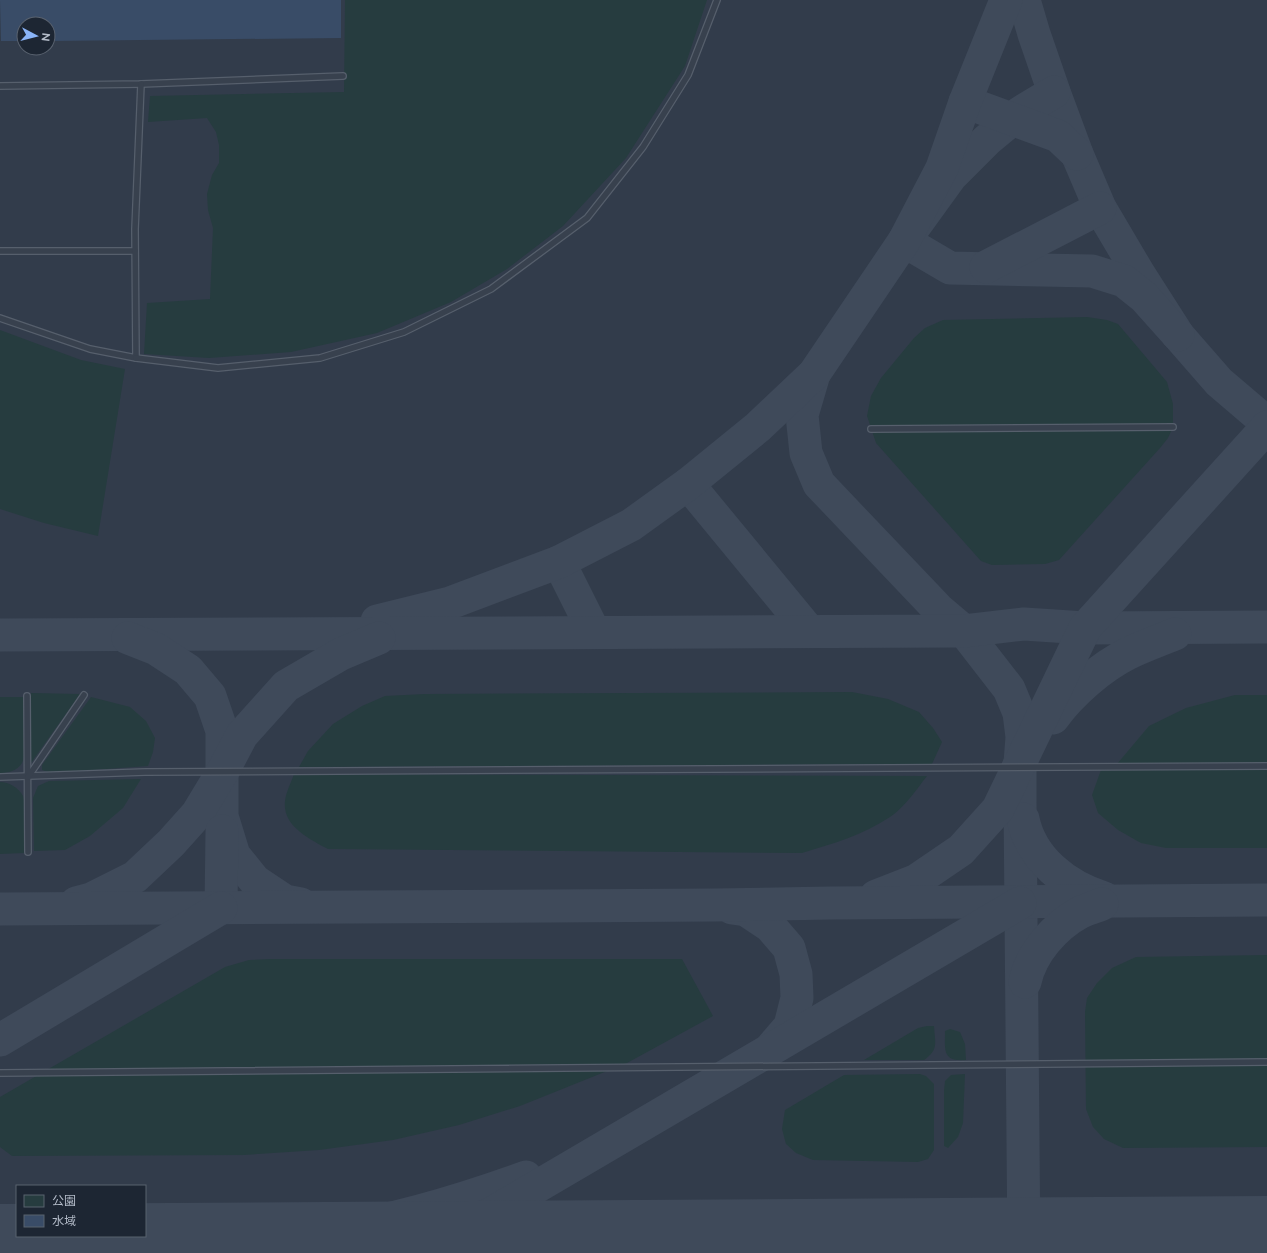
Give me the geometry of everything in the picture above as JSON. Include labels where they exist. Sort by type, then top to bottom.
[{"type":"lane","points":[[0,318],[90,349],[136,358],[218,368],[320,358],[404,332],[491,289],[587,218],[643,147],[688,75],[717,0]]},
{"type":"lane","points":[[0,86],[141,84],[343,76]]},
{"type":"lane","points":[[136,358],[134,229],[141,84]]},
{"type":"lane","points":[[0,251],[135,250]]},
{"type":"lane","points":[[870,429],[1173,427]]},
{"type":"lane","points":[[28,777],[84,695]]},
{"type":"lane","points":[[27,696],[28,852]]},
{"type":"lane","points":[[0,777],[145,772],[1267,766]]},
{"type":"lane","points":[[0,1073],[1267,1062]]},
{"type":"shaded area","points":[[0,0],[1267,0],[1267,1253],[0,1253]]},
{"type":"green space","points":[[345,0],[707,0],[685,66],[626,158],[563,226],[507,269],[451,302],[377,333],[291,352],[209,358],[144,354],[147,303],[210,299],[213,228],[208,210],[207,194],[212,175],[219,163],[219,145],[216,132],[207,118],[148,122],[150,96],[344,92]]},
{"type":"green space","points":[[1087,317],[1107,320],[1118,324],[1167,382],[1173,404],[1173,427],[1168,438],[1160,448],[1059,560],[1045,564],[992,565],[981,561],[876,443],[867,416],[871,396],[881,378],[914,338],[925,328],[943,320]]},
{"type":"green space","points":[[0,330],[81,360],[125,369],[98,536],[44,523],[0,509]]},
{"type":"green space","points":[[852,692],[888,699],[919,712],[933,728],[942,742],[932,764],[299,767],[308,751],[333,724],[362,706],[385,696],[425,694]]},
{"type":"green space","points":[[31,693],[80,694],[31,763]]},
{"type":"green space","points":[[1235,695],[1267,695],[1267,763],[1117,764],[1149,726],[1186,708]]},
{"type":"green space","points":[[0,697],[24,697],[24,758],[18,768],[6,773],[0,773]]},
{"type":"green space","points":[[91,697],[130,707],[146,721],[155,738],[153,752],[148,766],[51,773],[42,770],[42,765]]},
{"type":"green space","points":[[1101,770],[1267,770],[1267,848],[1166,848],[1141,843],[1118,830],[1098,813],[1092,795]]},
{"type":"green space","points":[[294,774],[927,776],[905,803],[890,817],[858,834],[802,853],[328,849],[299,831],[288,818],[285,810],[285,801],[287,791]]},
{"type":"green space","points":[[141,779],[123,808],[90,836],[65,850],[34,851],[33,798],[38,786],[49,781]]},
{"type":"green space","points":[[0,782],[13,786],[19,790],[23,796],[25,814],[24,853],[0,854]]},
{"type":"green space","points":[[1267,955],[1267,1147],[1123,1148],[1104,1139],[1093,1127],[1086,1109],[1085,1012],[1087,998],[1097,983],[1112,968],[1136,957]]},
{"type":"green space","points":[[682,959],[713,1016],[627,1063],[520,1106],[459,1125],[393,1140],[319,1150],[244,1155],[12,1156],[0,1147],[0,1097],[225,967],[249,960]]},
{"type":"green space","points":[[934,1026],[935,1046],[932,1053],[924,1060],[864,1060],[918,1028]]},
{"type":"green space","points":[[950,1029],[960,1032],[965,1044],[966,1060],[953,1059],[946,1053],[945,1031]]},
{"type":"green space","points":[[920,1074],[926,1076],[934,1084],[934,1150],[928,1159],[918,1162],[813,1160],[796,1153],[786,1144],[782,1129],[785,1110],[844,1075]]},
{"type":"green space","points":[[965,1074],[963,1123],[958,1137],[948,1148],[944,1146],[945,1081],[951,1075]]},
{"type":"water","points":[[0,0],[341,0],[341,38],[56,41],[56,16],[16,16],[16,41],[1,41]]},
{"type":"taxiway","points":[[377,621],[450,603],[559,562],[631,525],[688,484],[758,427],[814,374],[904,241],[942,168],[965,102],[1006,0]]},
{"type":"taxiway","points":[[1024,0],[1054,92],[1077,154],[1100,208],[1139,274],[1178,335],[1219,382],[1267,423]]},
{"type":"taxiway","points":[[1054,92],[1021,112],[987,140],[951,176],[904,241],[950,268],[1092,271],[1124,281],[1144,297],[1178,335]]},
{"type":"taxiway","points":[[965,102],[1058,136],[1077,154]]},
{"type":"taxiway","points":[[986,267],[1100,208]]},
{"type":"taxiway","points":[[814,374],[802,415],[806,453],[819,484],[938,609],[964,631],[1009,689],[1019,713],[1022,737],[1020,802],[1024,1253]]},
{"type":"taxiway","points":[[876,896],[917,880],[961,850],[998,809],[1085,628],[1267,427]]},
{"type":"taxiway","points":[[688,484],[809,631]]},
{"type":"taxiway","points":[[559,562],[594,632]]},
{"type":"taxiway","points":[[0,635],[964,631],[1024,624],[1085,628],[1267,627]]},
{"type":"taxiway","points":[[1053,718],[1069,699],[1097,673],[1129,653],[1175,634]]},
{"type":"taxiway","points":[[128,638],[156,649],[188,670],[210,696],[222,731],[222,816],[234,855],[255,881],[285,901],[301,904]]},
{"type":"taxiway","points":[[76,903],[91,899],[135,877],[171,843],[197,814],[223,771],[242,735],[286,686],[341,654],[379,638]]},
{"type":"taxiway","points":[[1023,819],[1027,833],[1034,847],[1052,869],[1076,886],[1104,898]]},
{"type":"taxiway","points":[[221,908],[222,831]]},
{"type":"taxiway","points":[[0,909],[1267,900]]},
{"type":"taxiway","points":[[424,1253],[1020,903]]},
{"type":"taxiway","points":[[1025,982],[1028,971],[1038,951],[1053,933],[1081,912],[1102,904]]},
{"type":"taxiway","points":[[0,1040],[221,908]]},
{"type":"taxiway","points":[[732,908],[746,910],[770,926],[789,948],[796,974],[797,998],[790,1026],[772,1047]]},
{"type":"taxiway","points":[[192,1243],[282,1236],[360,1225],[432,1208],[526,1177]]},
{"type":"runway","points":[[0,1245],[1267,1237]]}]
